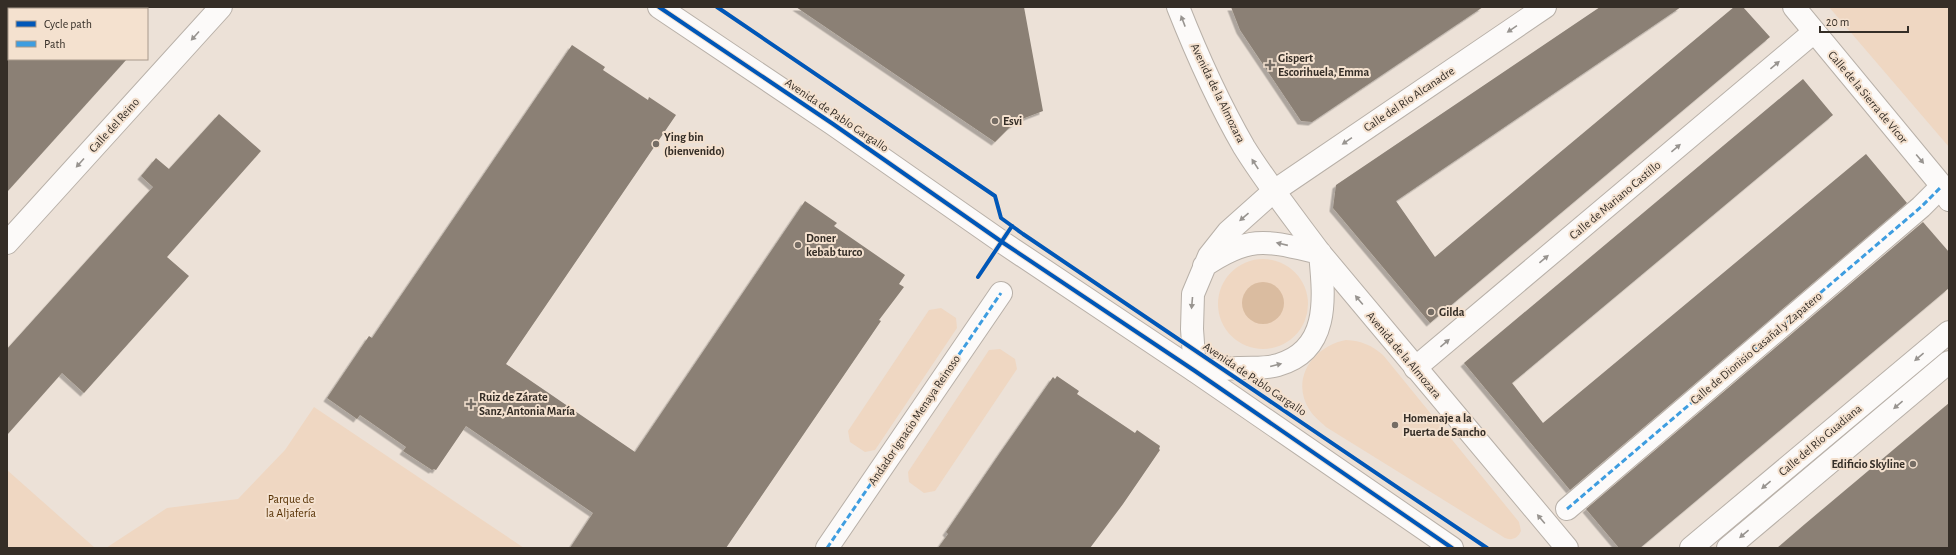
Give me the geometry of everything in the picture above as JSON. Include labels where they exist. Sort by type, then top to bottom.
[{"type":"street","name":"Calle del Reino","points":[[7,243],[221,7]]},
{"type":"street","name":"Avenida de Pablo Gargallo","points":[[659,7],[833,124],[1002,242],[1196,371],[1452,548]]},
{"type":"street","name":"Avenida de la Almozara","points":[[1178,7],[1209,79],[1229,119],[1244,146],[1274,191],[1320,253],[1567,548]]},
{"type":"street","name":"Calle del Río Alcanadre","points":[[1274,191],[1545,7]]},
{"type":"street","name":"Calle de la Sierra de Vicor","points":[[1794,7],[1947,192]]},
{"type":"street","name":"Calle de Mariano Castillo","points":[[1415,368],[1814,32]]},
{"type":"street","name":"Avenida de Pablo Gargallo","points":[[1196,371],[1191,305],[1197,282],[1213,249],[1228,232],[1274,191]]},
{"type":"street","name":"Calle de Dionisio Casañal y Zapatero","points":[[1567,509],[1921,207],[1947,192]]},
{"type":"street","points":[[1196,371],[1263,368],[1278,365],[1303,351],[1312,340],[1320,326],[1323,310],[1320,253],[1274,243],[1253,243],[1237,247],[1204,266]]},
{"type":"street","name":"Andador Ignacio Menaya Reinoso","points":[[827,548],[1001,292]]},
{"type":"street","name":"Calle del Río Guadiana","points":[[1691,548],[1949,332]]},
{"type":"street","name":"Calle del Río Guadiana","points":[[1728,548],[1949,362]]},
{"type":"green space","points":[[1829,7],[1949,7],[1949,147]]},
{"type":"green space","points":[[1263,259],[1280,262],[1295,272],[1305,287],[1308,304],[1305,321],[1295,336],[1280,346],[1263,349],[1246,346],[1231,336],[1221,321],[1218,304],[1221,287],[1231,272],[1246,262]]},
{"type":"green space","points":[[941,308],[956,318],[957,328],[875,450],[865,452],[850,442],[848,431],[929,310]]},
{"type":"green space","points":[[1346,340],[1366,344],[1383,355],[1519,522],[1521,531],[1516,537],[1512,539],[1505,538],[1326,427],[1312,414],[1304,397],[1302,386],[1308,365],[1315,356],[1324,349],[1334,343]]},
{"type":"green space","points":[[1000,349],[1015,359],[1017,369],[935,491],[924,493],[909,482],[908,472],[989,350]]},
{"type":"green space","name":"Parque de la Aljafería","points":[[314,407],[524,548],[106,548],[167,508],[238,499],[285,450]]},
{"type":"green space","points":[[7,470],[95,548],[7,548]]},
{"type":"shaded area","points":[[1263,282],[1278,288],[1284,303],[1278,318],[1263,324],[1248,318],[1242,303],[1248,288]]},
{"type":"building","points":[[796,7],[1024,7],[1043,111],[1022,119],[1010,127],[995,142]]},
{"type":"building","points":[[1231,7],[1483,7],[1312,122],[1301,121],[1240,30]]},
{"type":"building","points":[[1600,7],[1681,7],[1396,201],[1435,257],[1734,7],[1743,7],[1770,37],[1430,323],[1333,208],[1336,185]]},
{"type":"building","points":[[572,45],[605,67],[603,70],[648,100],[649,97],[676,115],[506,364],[635,452],[805,201],[837,223],[834,226],[905,275],[899,284],[904,287],[879,320],[881,321],[726,548],[570,548],[593,513],[466,426],[436,470],[432,470],[403,451],[406,447],[360,415],[357,419],[327,398],[369,336],[372,338]]},
{"type":"building","points":[[7,59],[126,60],[7,192]]},
{"type":"building","points":[[1803,79],[1833,115],[1512,383],[1543,423],[1866,154],[1907,203],[1570,490],[1464,363]]},
{"type":"building","points":[[219,114],[261,151],[167,257],[189,276],[84,393],[62,373],[7,435],[7,349],[153,187],[141,176],[156,158],[169,169]]},
{"type":"building","points":[[1923,222],[1949,252],[1949,288],[1640,548],[1619,548],[1586,509]]},
{"type":"building","points":[[1057,376],[1079,391],[1077,394],[1135,433],[1137,430],[1160,446],[1160,450],[1123,504],[1090,548],[938,548],[948,534],[946,532],[1002,450],[1053,377],[1055,379]]},
{"type":"building","name":"Edificio Skyline","points":[[1949,403],[1949,548],[1777,548],[1805,524]]},
{"type":"marked path","points":[[1567,509],[1921,207],[1942,186]]},
{"type":"marked path","points":[[827,548],[1001,293]]},
{"type":"cycle path","points":[[659,7],[833,124],[1002,242],[1195,371],[1452,548]]},
{"type":"cycle path","points":[[717,7],[995,196],[1001,218],[1023,234],[1487,548]]},
{"type":"cycle path","points":[[978,277],[1012,226]]},
{"type":"place","name":"Gispert Escorihuela, Emma","points":[[1270,65]]},
{"type":"place","name":"Esvi","points":[[995,121]]},
{"type":"place","name":"Ying bin (bienvenido)","points":[[656,144]]},
{"type":"place","name":"Doner kebab turco","points":[[798,245]]},
{"type":"place","name":"Gilda","points":[[1431,312]]},
{"type":"place","name":"Ruiz de Zárate Sanz, Antonia María","points":[[471,404]]},
{"type":"place","name":"Homenaje a la Puerta de Sancho","points":[[1395,425]]},
{"type":"place","name":"Edificio Skyline","points":[[1913,464]]}]
